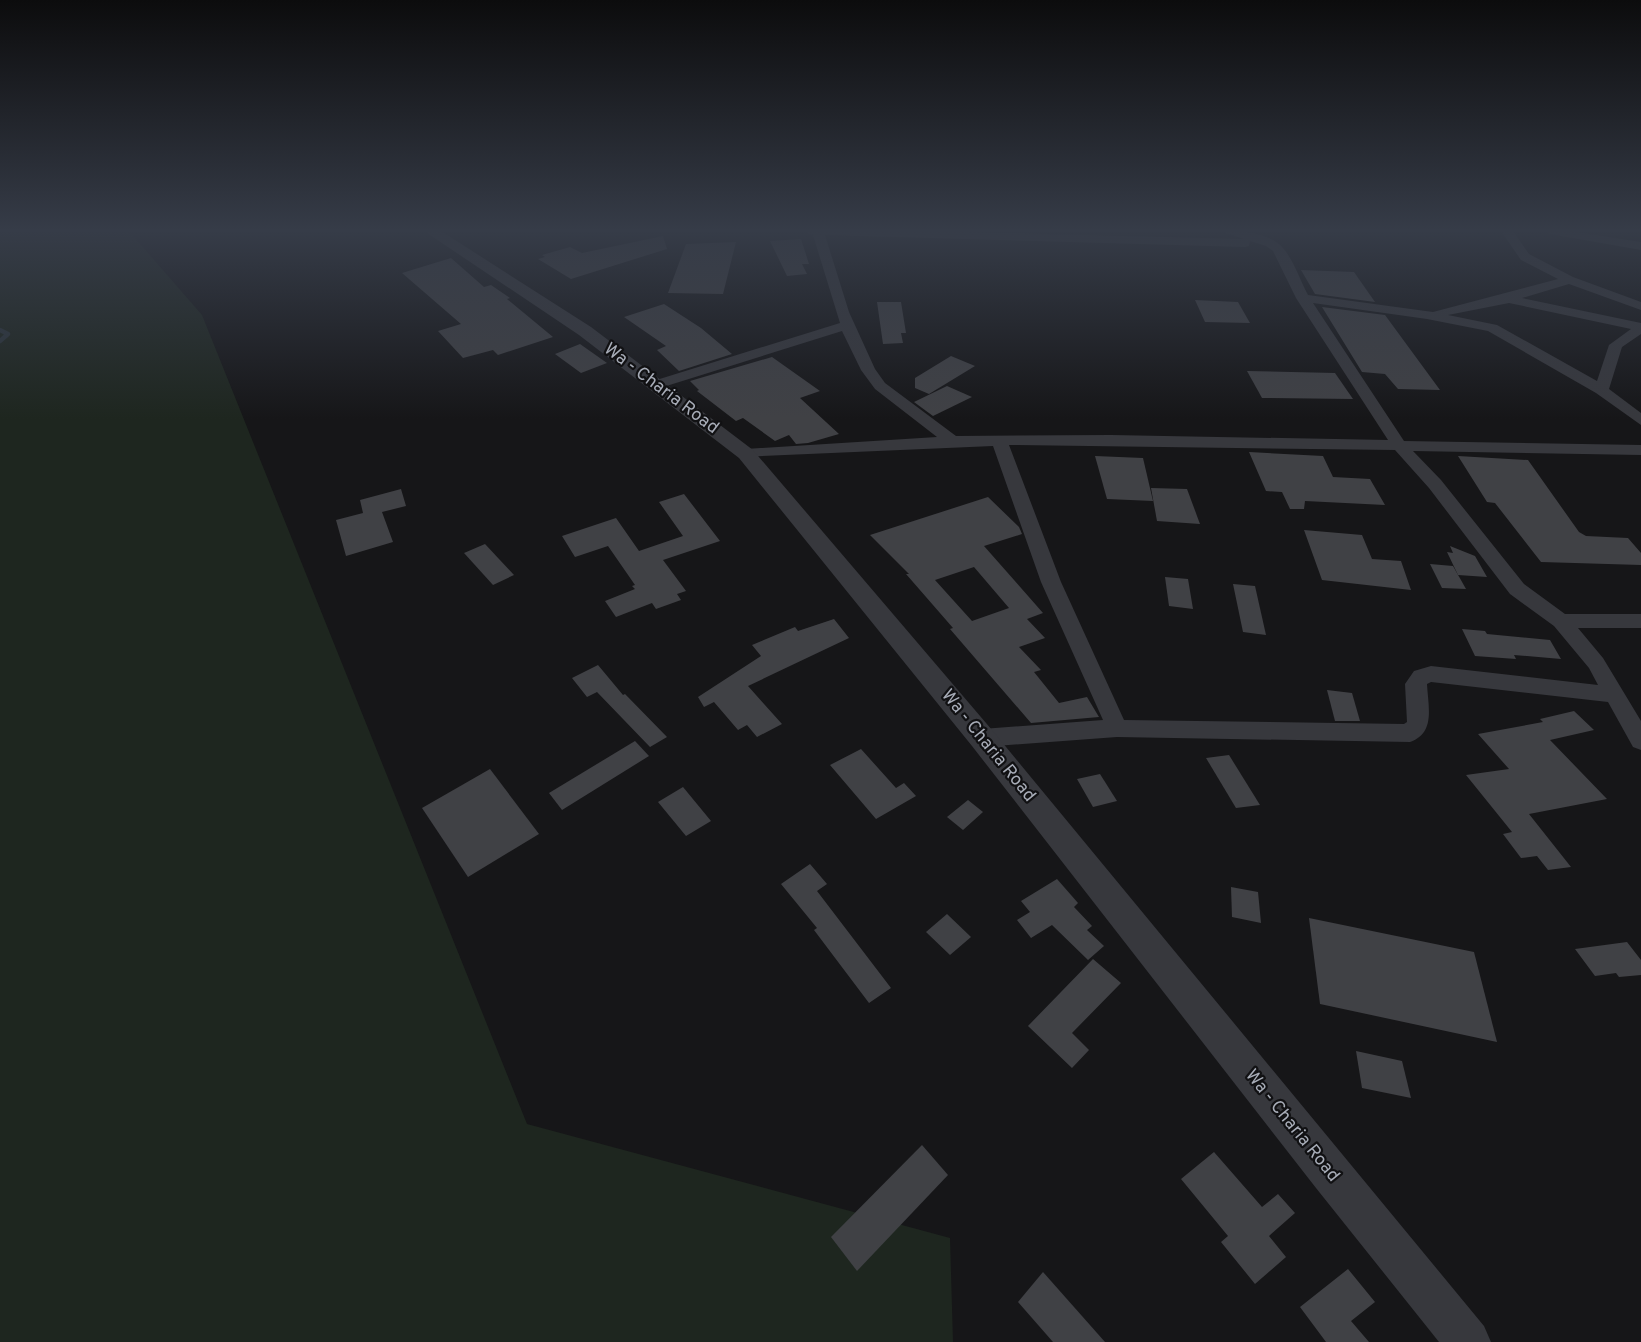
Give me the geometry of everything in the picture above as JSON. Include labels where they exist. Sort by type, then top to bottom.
[{"type":"street","name":"Wa - Charia Road","points":[[527,294],[585,331],[746,454],[982,738],[1330,1174],[1468,1342]]},
{"type":"street","points":[[837,294],[847,325],[873,377],[880,386],[952,441]]},
{"type":"street","points":[[1301,294],[1398,444],[1435,484],[1517,589],[1561,621],[1596,663],[1641,741]]},
{"type":"street","points":[[1427,315],[1523,294]]},
{"type":"street","points":[[1598,294],[1604,319]]},
{"type":"street","points":[[1607,294],[1641,306]]},
{"type":"street","points":[[1303,298],[1427,315],[1492,328],[1601,390],[1641,420]]},
{"type":"street","points":[[1505,299],[1641,327]]},
{"type":"street","points":[[655,385],[847,325]]},
{"type":"street","points":[[1601,390],[1616,345],[1641,327]]},
{"type":"street","points":[[746,454],[952,441],[1398,444],[1641,450]]},
{"type":"street","points":[[999,441],[1050,582],[1117,728]]},
{"type":"street","points":[[1561,621],[1641,621]]},
{"type":"street","points":[[982,738],[1117,728],[1410,733],[1418,724],[1416,684],[1421,676],[1431,674],[1615,695]]},
{"type":"shaded area","points":[[0,294],[183,294],[202,315],[527,1124],[950,1238],[953,1342],[0,1342]]},
{"type":"building","points":[[426,294],[504,294],[553,337],[498,355],[493,350],[463,358],[438,331],[461,324]]},
{"type":"building","points":[[1315,294],[1369,294],[1375,302]]},
{"type":"building","points":[[1195,300],[1238,302],[1250,323],[1205,322]]},
{"type":"building","points":[[877,302],[901,302],[906,333],[901,333],[903,343],[883,344]]},
{"type":"building","points":[[664,304],[701,328],[732,354],[679,371],[657,350],[666,346],[624,317]]},
{"type":"building","points":[[1322,307],[1385,315],[1440,390],[1398,389],[1385,374],[1362,372]]},
{"type":"building","points":[[580,344],[607,363],[581,373],[555,354]]},
{"type":"building","points":[[951,356],[975,366],[929,394],[915,388],[915,378]]},
{"type":"building","points":[[772,357],[820,391],[800,398],[839,434],[808,443],[796,444],[789,435],[775,441],[743,418],[736,421],[697,391],[699,390],[690,381]]},
{"type":"building","points":[[1247,371],[1335,373],[1353,399],[1262,398]]},
{"type":"building","points":[[947,386],[972,397],[933,416],[914,402]]},
{"type":"building","points":[[1249,452],[1323,456],[1333,477],[1370,479],[1385,505],[1305,501],[1304,509],[1290,509],[1282,492],[1266,491]]},
{"type":"building","points":[[1095,456],[1143,458],[1153,501],[1107,499]]},
{"type":"building","points":[[1458,456],[1528,460],[1579,532],[1586,536],[1628,538],[1641,553],[1641,565],[1541,562],[1495,503],[1487,502]]},
{"type":"building","points":[[1151,488],[1187,489],[1200,524],[1157,521]]},
{"type":"building","points":[[401,489],[406,506],[382,512],[393,542],[346,556],[336,520],[363,513],[360,500]]},
{"type":"building","points":[[684,494],[720,541],[663,560],[686,591],[677,594],[681,600],[656,609],[652,603],[616,617],[605,601],[635,589],[632,586],[635,585],[608,546],[575,557],[562,536],[616,518],[639,551],[683,536],[659,502]]},
{"type":"building","points":[[988,497],[1019,527],[1022,534],[984,546],[1043,613],[1027,619],[1045,638],[1019,647],[1041,670],[1034,672],[1059,703],[1087,697],[1099,717],[1031,723],[950,629],[953,628],[906,574],[909,574],[870,535]],"holes":[[[974,567],[1009,608],[972,621],[935,580]]]},
{"type":"building","points":[[1304,530],[1362,535],[1372,559],[1401,561],[1411,590],[1322,580]]},
{"type":"building","points":[[485,544],[514,575],[493,585],[464,553]]},
{"type":"building","points":[[1450,546],[1475,556],[1487,577],[1458,575],[1447,552],[1453,553]]},
{"type":"building","points":[[1430,564],[1453,566],[1466,589],[1442,588]]},
{"type":"building","points":[[1165,577],[1188,579],[1193,609],[1169,606]]},
{"type":"building","points":[[1233,584],[1255,586],[1266,635],[1243,632]]},
{"type":"building","points":[[834,619],[849,638],[748,686],[782,724],[757,737],[747,725],[738,730],[714,702],[704,707],[698,697],[761,656],[752,645],[795,627],[798,631]]},
{"type":"building","points":[[1462,629],[1485,631],[1487,634],[1550,640],[1561,659],[1514,655],[1516,659],[1475,656]]},
{"type":"building","points":[[598,665],[623,695],[625,694],[667,737],[650,747],[597,692],[587,697],[572,678]]},
{"type":"building","points":[[1327,690],[1352,693],[1360,721],[1335,721]]},
{"type":"building","points":[[1574,711],[1594,730],[1550,740],[1607,799],[1529,814],[1571,867],[1548,870],[1537,856],[1521,858],[1503,834],[1512,832],[1466,775],[1509,769],[1478,734],[1543,722],[1540,719]]},
{"type":"building","points":[[635,741],[649,756],[562,810],[549,793]]},
{"type":"building","points":[[861,749],[896,788],[904,783],[916,796],[876,819],[830,765]]},
{"type":"building","points":[[1229,755],[1260,805],[1236,808],[1206,758]]},
{"type":"building","points":[[490,769],[539,834],[468,877],[422,808]]},
{"type":"building","points":[[1100,774],[1117,801],[1093,807],[1077,779]]},
{"type":"building","points":[[683,787],[711,821],[686,836],[658,802]]},
{"type":"building","points":[[968,800],[983,812],[963,830],[947,817]]},
{"type":"building","points":[[810,864],[827,884],[817,891],[891,988],[869,1003],[814,930],[817,928],[781,884]]},
{"type":"building","points":[[1057,879],[1078,903],[1074,907],[1092,926],[1087,930],[1104,946],[1088,960],[1052,925],[1031,938],[1017,920],[1030,912],[1021,901]]},
{"type":"building","points":[[1231,887],[1258,892],[1261,923],[1232,917]]},
{"type":"building","points":[[947,914],[971,937],[950,955],[926,932]]},
{"type":"building","points":[[1309,918],[1474,952],[1497,1042],[1320,1004]]},
{"type":"building","points":[[1627,942],[1641,960],[1641,975],[1619,977],[1616,973],[1595,976],[1575,949]]},
{"type":"building","points":[[1093,959],[1121,983],[1072,1033],[1089,1050],[1072,1068],[1028,1026]]},
{"type":"building","points":[[1356,1051],[1402,1061],[1411,1098],[1362,1088]]},
{"type":"building","points":[[922,1145],[948,1175],[857,1271],[831,1237]]},
{"type":"building","points":[[1214,1152],[1262,1207],[1278,1194],[1295,1213],[1269,1236],[1286,1257],[1255,1284],[1221,1242],[1228,1236],[1181,1179]]},
{"type":"building","points":[[1348,1269],[1375,1302],[1351,1321],[1369,1342],[1326,1342],[1300,1307]]},
{"type":"building","points":[[1043,1272],[1105,1342],[1053,1342],[1018,1302]]},
{"type":"waterway","points":[[0,330],[8,334],[0,341]]}]
